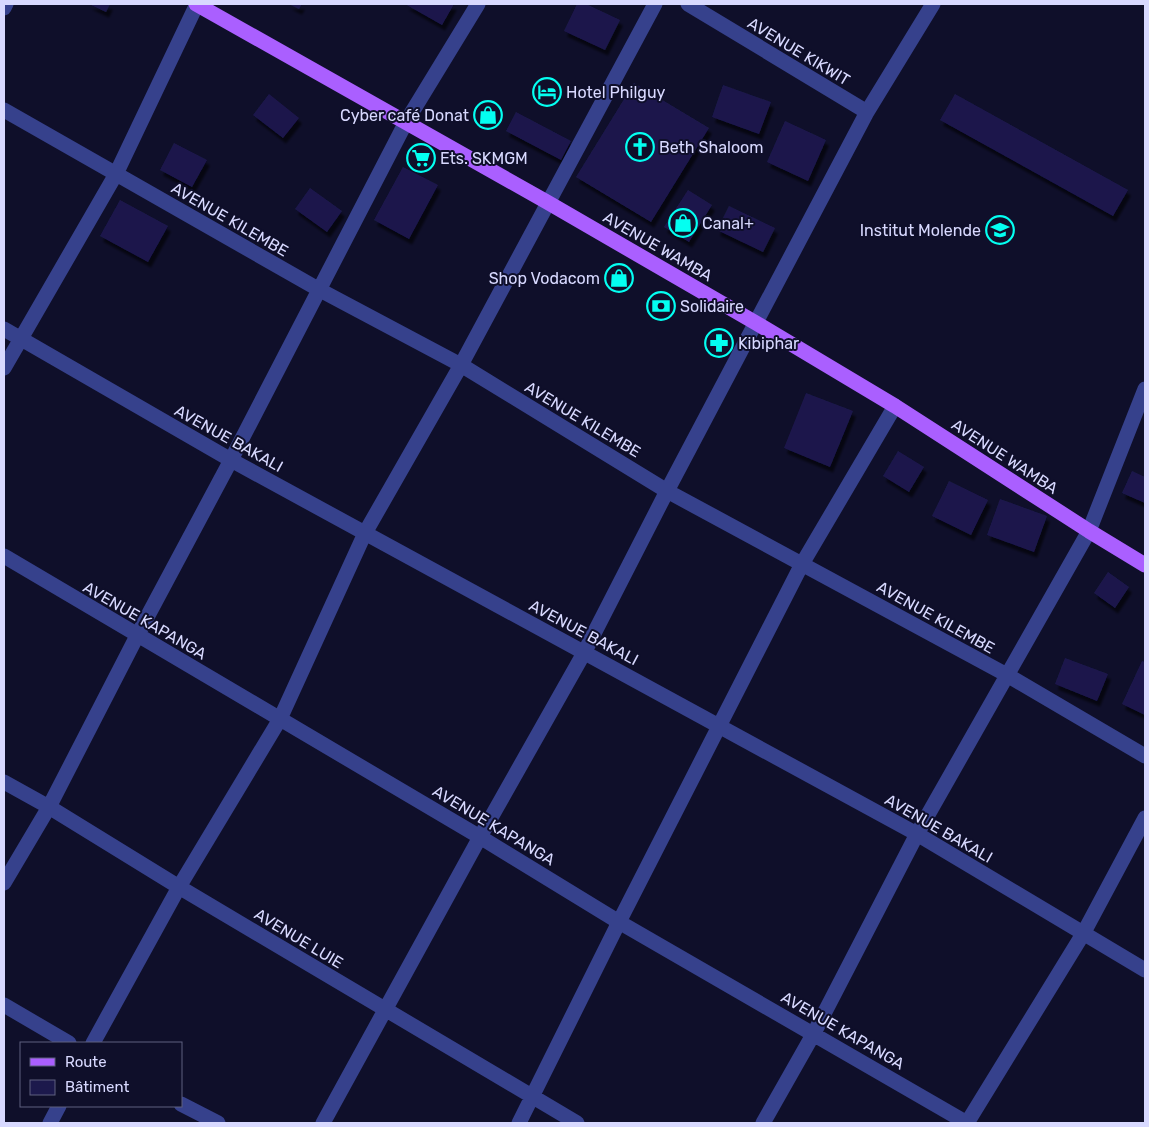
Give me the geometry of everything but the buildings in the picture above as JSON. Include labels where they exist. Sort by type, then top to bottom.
[{"type":"main road","name":"AVENUE WAMBA","points":[[197,4],[547,202],[756,323],[895,406],[1145,565]]},
{"type":"street","points":[[4,8],[6,4]]},
{"type":"street","points":[[4,368],[116,174],[197,4]]},
{"type":"street","points":[[4,883],[49,807],[406,122],[478,4]]},
{"type":"street","points":[[94,1042],[179,887],[280,719],[365,533],[461,365],[655,4]]},
{"type":"street","name":"AVENUE KIKWIT","points":[[688,4],[867,112]]},
{"type":"street","points":[[323,1123],[584,652],[867,112],[933,4]]},
{"type":"street","name":"AVENUE KILEMBE","points":[[4,110],[318,289],[461,365],[667,491],[1007,675],[1145,756]]},
{"type":"street","name":"AVENUE BAKALI","points":[[4,329],[230,460],[917,834],[1145,970]]},
{"type":"street","points":[[763,1123],[814,1033],[917,834],[1089,531],[1145,389]]},
{"type":"street","points":[[519,1123],[619,922],[802,564],[895,406]]},
{"type":"street","name":"AVENUE KAPANGA","points":[[4,556],[480,837],[619,922],[967,1123]]},
{"type":"street","name":"AVENUE LUIE","points":[[4,782],[49,807],[179,887],[577,1123]]},
{"type":"street","points":[[967,1123],[1083,934],[1145,818]]},
{"type":"street","points":[[4,1005],[67,1042]]},
{"type":"street","points":[[182,1105],[218,1123]]},
{"type":"street","points":[[50,1123],[58,1107]]},
{"type":"place","name":"Hotel Philguy","points":[[547,92]]},
{"type":"place","name":"Cyber café Donat","points":[[488,115]]},
{"type":"place","name":"Beth Shaloom","points":[[640,147]]},
{"type":"place","name":"Ets. SKMGM","points":[[421,158]]},
{"type":"place","name":"Canal+","points":[[683,223]]},
{"type":"place","name":"Institut Molende","points":[[1000,230]]},
{"type":"place","name":"Shop Vodacom","points":[[619,278]]},
{"type":"place","name":"Solidaire","points":[[661,306]]},
{"type":"place","name":"Kibiphar","points":[[719,343]]}]
